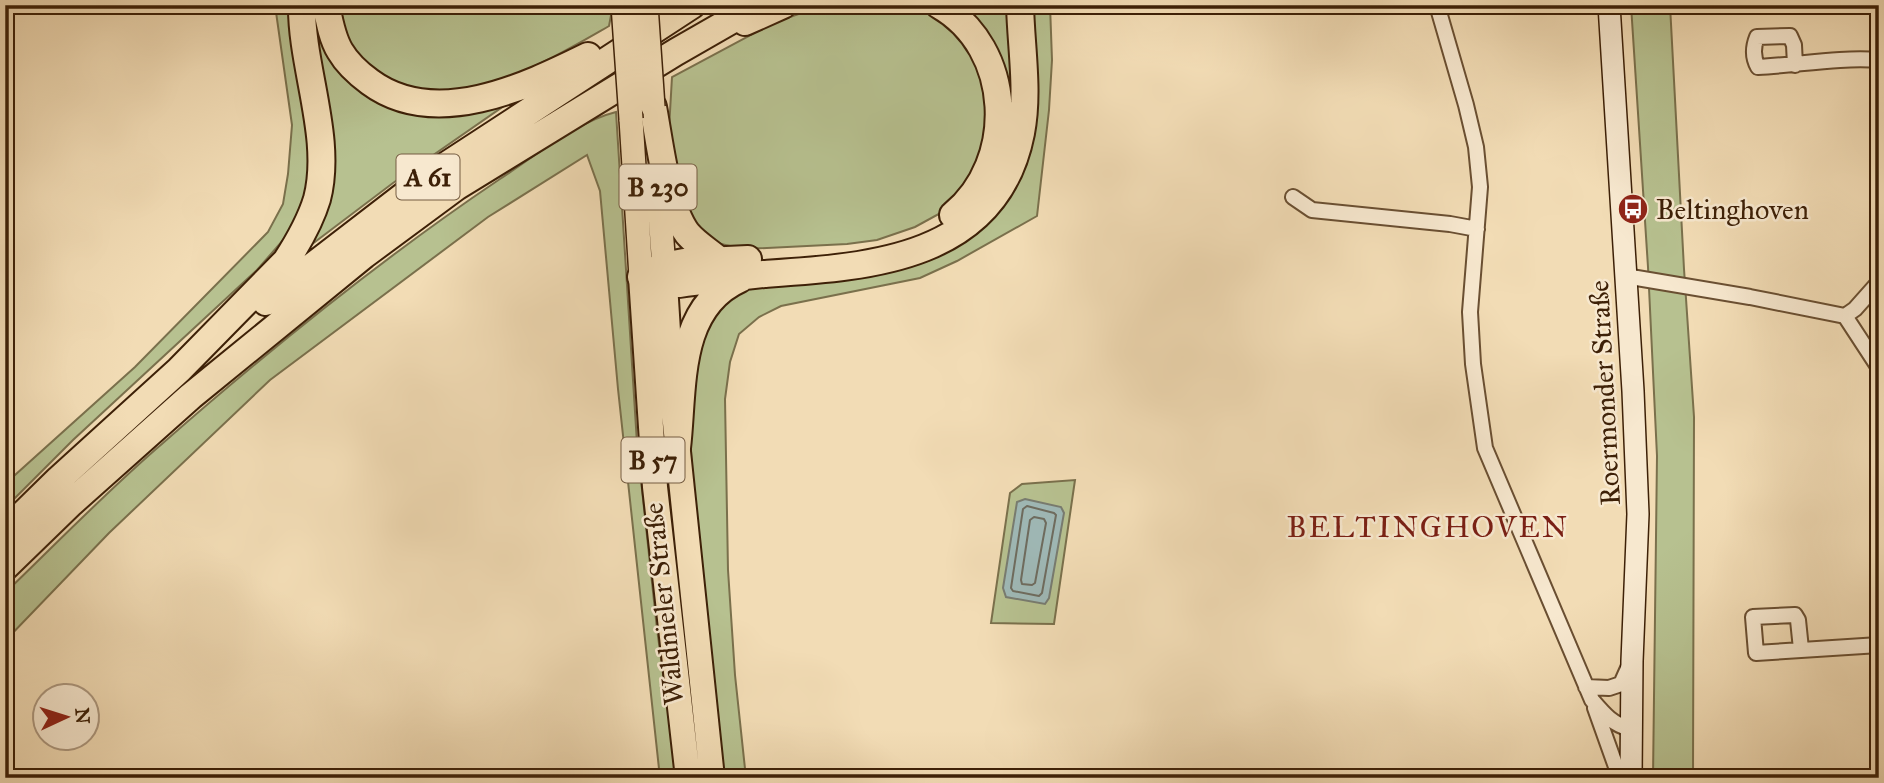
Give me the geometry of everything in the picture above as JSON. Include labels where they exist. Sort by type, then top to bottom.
[{"type":"highway","points":[[179,370],[286,261],[310,219],[318,196],[320,145],[304,47],[302,5]]},
{"type":"highway","points":[[326,5],[340,52],[359,74],[379,89],[399,98],[420,104],[444,104],[493,96],[568,66],[691,5]]},
{"type":"highway","name":"A 61","points":[[5,532],[179,370],[427,178],[691,5]]},
{"type":"highway","name":"A 61","points":[[5,567],[71,503],[191,396],[364,255],[456,187],[758,5]]},
{"type":"highway","points":[[676,52],[783,5]]},
{"type":"highway","points":[[656,276],[684,262],[843,253],[884,247],[924,233],[943,223],[960,209],[984,177],[997,141],[1000,103],[984,53],[967,30],[939,5]]},
{"type":"highway","points":[[656,276],[748,276],[885,262],[942,241],[972,219],[991,200],[1006,176],[1015,158],[1022,131],[1024,101],[1020,5]]},
{"type":"highway","points":[[642,113],[678,215],[690,236],[720,261]]},
{"type":"highway","name":"Waldnieler Straße","points":[[656,276],[712,778]]},
{"type":"highway","name":"Waldnieler Straße","points":[[656,276],[655,487],[688,778]]},
{"type":"highway","points":[[677,448],[684,363],[698,319],[720,291],[748,276]]},
{"type":"main road","name":"Waldnieler Straße","points":[[623,5],[627,68],[642,113]]},
{"type":"main road","name":"Waldnieler Straße","points":[[646,5],[649,55],[642,113],[656,276]]},
{"type":"main road","name":"Roermonder Straße","points":[[1609,5],[1638,514],[1630,729],[1631,778]]},
{"type":"street","points":[[1437,5],[1476,148],[1480,187],[1470,312],[1473,364],[1485,449],[1589,693],[1620,778]]},
{"type":"street","points":[[1795,65],[1879,60]]},
{"type":"street","points":[[1293,197],[1312,210],[1450,223],[1477,229]]},
{"type":"street","points":[[1625,276],[1845,316],[1879,368]]},
{"type":"street","points":[[1845,316],[1855,309],[1879,282]]},
{"type":"street","points":[[1801,649],[1879,645]]},
{"type":"street","points":[[1589,693],[1620,684],[1632,660]]},
{"type":"street","points":[[1589,693],[1606,717],[1619,726],[1630,729]]},
{"type":"green space","points":[[275,5],[291,5],[311,177],[291,231],[257,270],[73,440],[5,508],[5,484],[135,367],[268,232],[283,204],[292,125]]},
{"type":"green space","points":[[308,5],[384,100],[527,90],[393,183],[299,254],[316,223]]},
{"type":"green space","points":[[340,5],[613,5],[609,26],[556,55],[497,81],[436,91],[407,86],[379,72],[356,53],[347,37]]},
{"type":"green space","points":[[824,5],[919,7],[953,25],[978,61],[991,120],[981,160],[948,209],[915,227],[877,240],[744,249],[721,244],[697,230],[677,188],[669,129],[672,77],[773,23]]},
{"type":"green space","points":[[953,5],[1013,5],[1016,114],[981,201],[948,223],[1006,122]]},
{"type":"green space","points":[[1031,5],[1050,5],[1052,60],[1037,216],[957,261],[920,278],[781,306],[759,317],[739,334],[730,362],[725,399],[728,570],[746,778],[724,778],[692,480],[690,422],[693,359],[705,323],[737,292],[752,287],[885,270],[1016,181],[1029,154],[1033,121]]},
{"type":"green space","points":[[1631,5],[1670,5],[1694,417],[1693,778],[1653,778],[1657,456]]},
{"type":"green space","points":[[616,112],[637,443],[657,629],[677,778],[660,778],[618,389],[600,191],[587,155],[488,217],[270,380],[109,533],[5,641],[5,593],[122,479],[203,408],[284,340],[453,211],[570,132]]},
{"type":"green space","points":[[1075,480],[1054,624],[991,623],[1010,493],[1022,484]]},
{"type":"water","points":[[1025,499],[1061,507],[1064,513],[1049,598],[1045,604],[1006,597],[1003,588],[1017,502]]},
{"type":"place","name":"Beltinghoven","points":[[1633,209]]},
{"type":"district","name":"BELTINGHOVEN","points":[[1428,527]]}]
